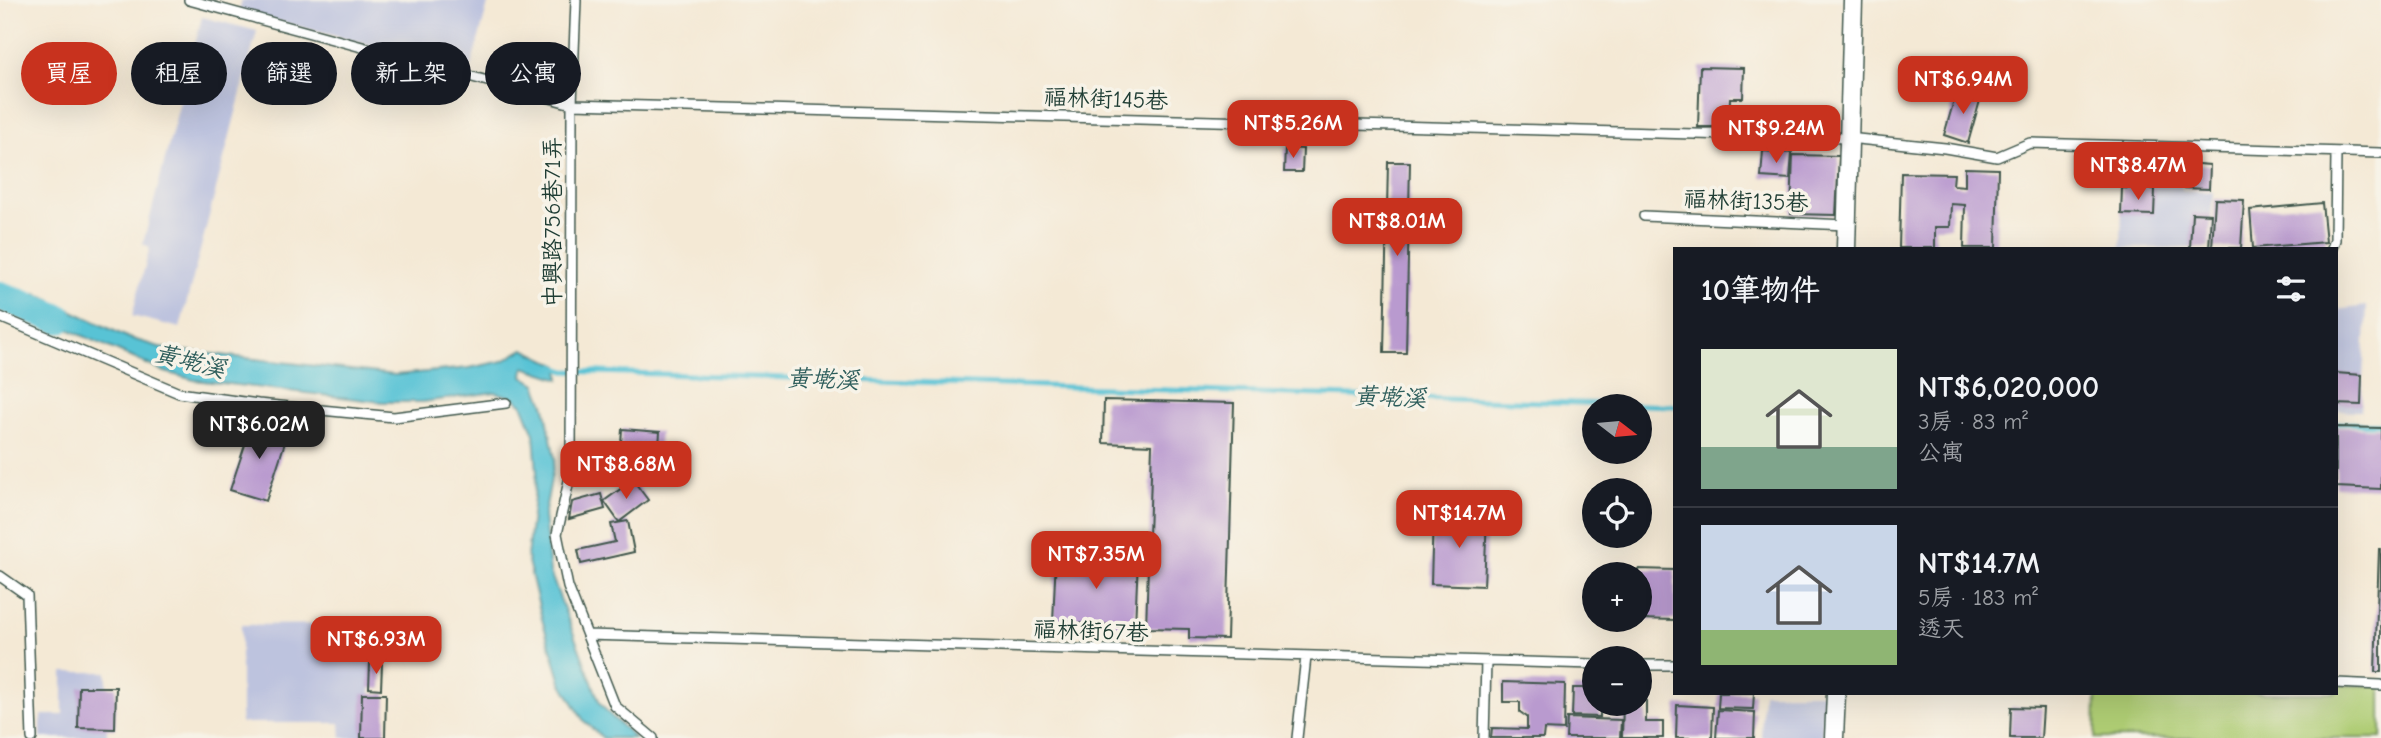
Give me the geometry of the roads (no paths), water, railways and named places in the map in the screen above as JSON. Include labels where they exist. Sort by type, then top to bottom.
[{"type":"street","points":[[1846,247],[1853,0]]},
{"type":"street","points":[[1834,738],[1836,695]]},
{"type":"lane","name":"福林街145巷","points":[[189,0],[485,80]]},
{"type":"lane","name":"中興路756巷71弄","points":[[574,42],[576,0]]},
{"type":"lane","name":"福林街145巷","points":[[581,104],[1848,138],[1945,148],[1997,157],[2030,143],[2381,153]]},
{"type":"lane","name":"中興路756巷71弄","points":[[572,105],[571,472],[557,534],[568,587],[615,706],[653,738]]},
{"type":"lane","points":[[2332,247],[2335,240],[2336,152]]},
{"type":"lane","name":"福林街135巷","points":[[1644,216],[1846,225]]},
{"type":"lane","points":[[0,317],[179,393],[258,404],[394,417],[506,403]]},
{"type":"lane","points":[[0,576],[27,595],[32,738]]},
{"type":"lane","name":"福林街67巷","points":[[587,635],[1582,664]]},
{"type":"lane","points":[[1297,738],[1306,657]]},
{"type":"lane","points":[[1484,738],[1486,662]]},
{"type":"lane","points":[[1652,665],[1673,666]]},
{"type":"lane","points":[[2338,683],[2381,685]]},
{"type":"water","points":[[37,294],[129,338],[166,349],[395,375],[469,368],[503,361],[524,349],[559,366],[560,379],[524,367],[523,376],[536,384],[545,407],[555,459],[544,516],[550,572],[600,703],[635,738],[603,738],[584,721],[561,682],[527,557],[537,472],[534,434],[522,404],[512,397],[495,392],[423,402],[382,402],[194,380],[165,372],[22,309],[25,299]]},
{"type":"waterway","name":"黃墘溪","points":[[0,296],[59,319]]},
{"type":"waterway","name":"黃墘溪","points":[[554,366],[565,371],[1673,406]]},
{"type":"waterway","name":"黃墘溪","points":[[2338,423],[2381,424]]}]
